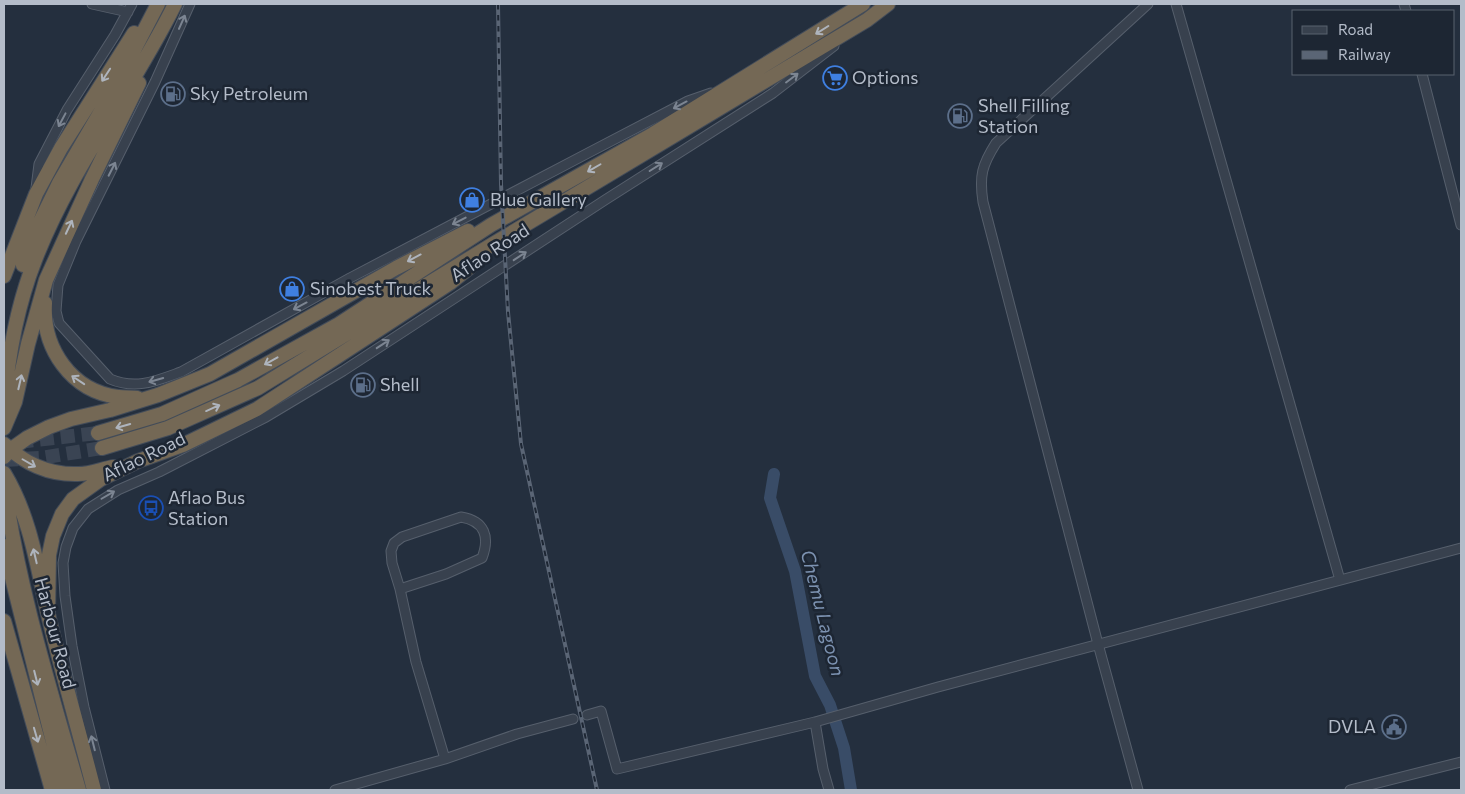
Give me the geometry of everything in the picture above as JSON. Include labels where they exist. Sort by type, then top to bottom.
[{"type":"highway","points":[[4,276],[36,194],[60,148],[141,22],[150,4]]},
{"type":"highway","points":[[4,405],[11,351],[21,303],[34,262],[115,97],[158,4]]},
{"type":"highway","points":[[4,428],[15,402],[28,344],[46,280],[88,187],[152,58],[175,4]]},
{"type":"highway","name":"Aflao Road","points":[[98,433],[162,414],[238,380],[339,324],[490,224],[653,134],[863,4]]},
{"type":"highway","name":"Aflao Road","points":[[102,448],[168,428],[258,388],[493,244],[867,20],[888,4]]},
{"type":"highway","points":[[4,337],[20,275],[36,230],[58,183],[115,97],[159,38]]},
{"type":"highway","points":[[6,450],[27,438],[71,419],[110,410],[158,395],[210,374],[396,268],[458,235],[479,226],[490,224]]},
{"type":"highway","points":[[48,614],[49,555],[53,536],[62,514],[73,499],[101,478],[138,461],[183,445],[257,409],[450,283],[476,263],[493,244]]},
{"type":"highway","points":[[46,280],[44,309],[48,340],[59,362],[71,375],[91,389],[116,397],[137,398],[158,395]]},
{"type":"highway","points":[[6,450],[50,472],[80,474],[138,461]]},
{"type":"highway","points":[[4,473],[14,489],[25,515],[48,614],[94,790]]},
{"type":"highway","name":"Harbour Road","points":[[4,483],[22,582],[79,790]]},
{"type":"highway","name":"Harbour Road","points":[[4,546],[65,790]]},
{"type":"highway","points":[[4,621],[52,790]]},
{"type":"street","points":[[36,194],[39,164],[67,110],[130,8],[92,4]]},
{"type":"street","name":"Aflao Road","points":[[190,4],[155,82],[76,241],[58,285],[56,311],[59,322],[110,379],[120,384],[130,385],[153,382],[181,372],[341,283],[688,101],[726,89]]},
{"type":"street","points":[[1138,790],[1098,644],[980,186],[981,171],[986,158],[996,143],[1148,4]]},
{"type":"street","points":[[1176,4],[1340,580]]},
{"type":"street","name":"Aflao Road","points":[[73,528],[88,509],[105,497],[266,417],[343,371],[610,196],[773,93],[867,20]]},
{"type":"street","points":[[1422,75],[1461,225]]},
{"type":"street","points":[[400,590],[446,574],[482,558],[486,547],[486,534],[480,525],[471,519],[461,517],[402,537],[394,543],[391,552],[416,662],[444,759]]},
{"type":"street","name":"Harbour Road","points":[[73,528],[66,547],[63,563],[65,596],[72,646],[84,707],[105,790]]},
{"type":"street","points":[[587,715],[601,711],[617,769],[815,722],[1098,644],[1461,548]]},
{"type":"street","points":[[335,790],[444,759],[517,734],[574,719]]},
{"type":"street","points":[[815,722],[823,769],[830,790]]},
{"type":"street","points":[[1350,790],[1461,762]]},
{"type":"waterway","name":"Chemu Lagoon","points":[[774,474],[770,498],[795,571],[815,676],[830,705],[844,748],[851,790]]},
{"type":"tunnel","points":[[19,442],[98,433]]},
{"type":"tunnel","points":[[4,460],[40,458],[102,448]]},
{"type":"railway","points":[[498,4],[501,184],[508,312],[521,444],[597,790]]},
{"type":"place","name":"Options","points":[[835,78]]},
{"type":"place","name":"Sky Petroleum","points":[[173,94]]},
{"type":"place","name":"Shell Filling Station","points":[[960,116]]},
{"type":"place","name":"Blue Gallery","points":[[472,200]]},
{"type":"place","name":"Sinobest Truck","points":[[292,289]]},
{"type":"place","name":"Shell","points":[[363,385]]},
{"type":"place","name":"Aflao Bus Station","points":[[151,508]]},
{"type":"place","name":"DVLA","points":[[1394,727]]}]
